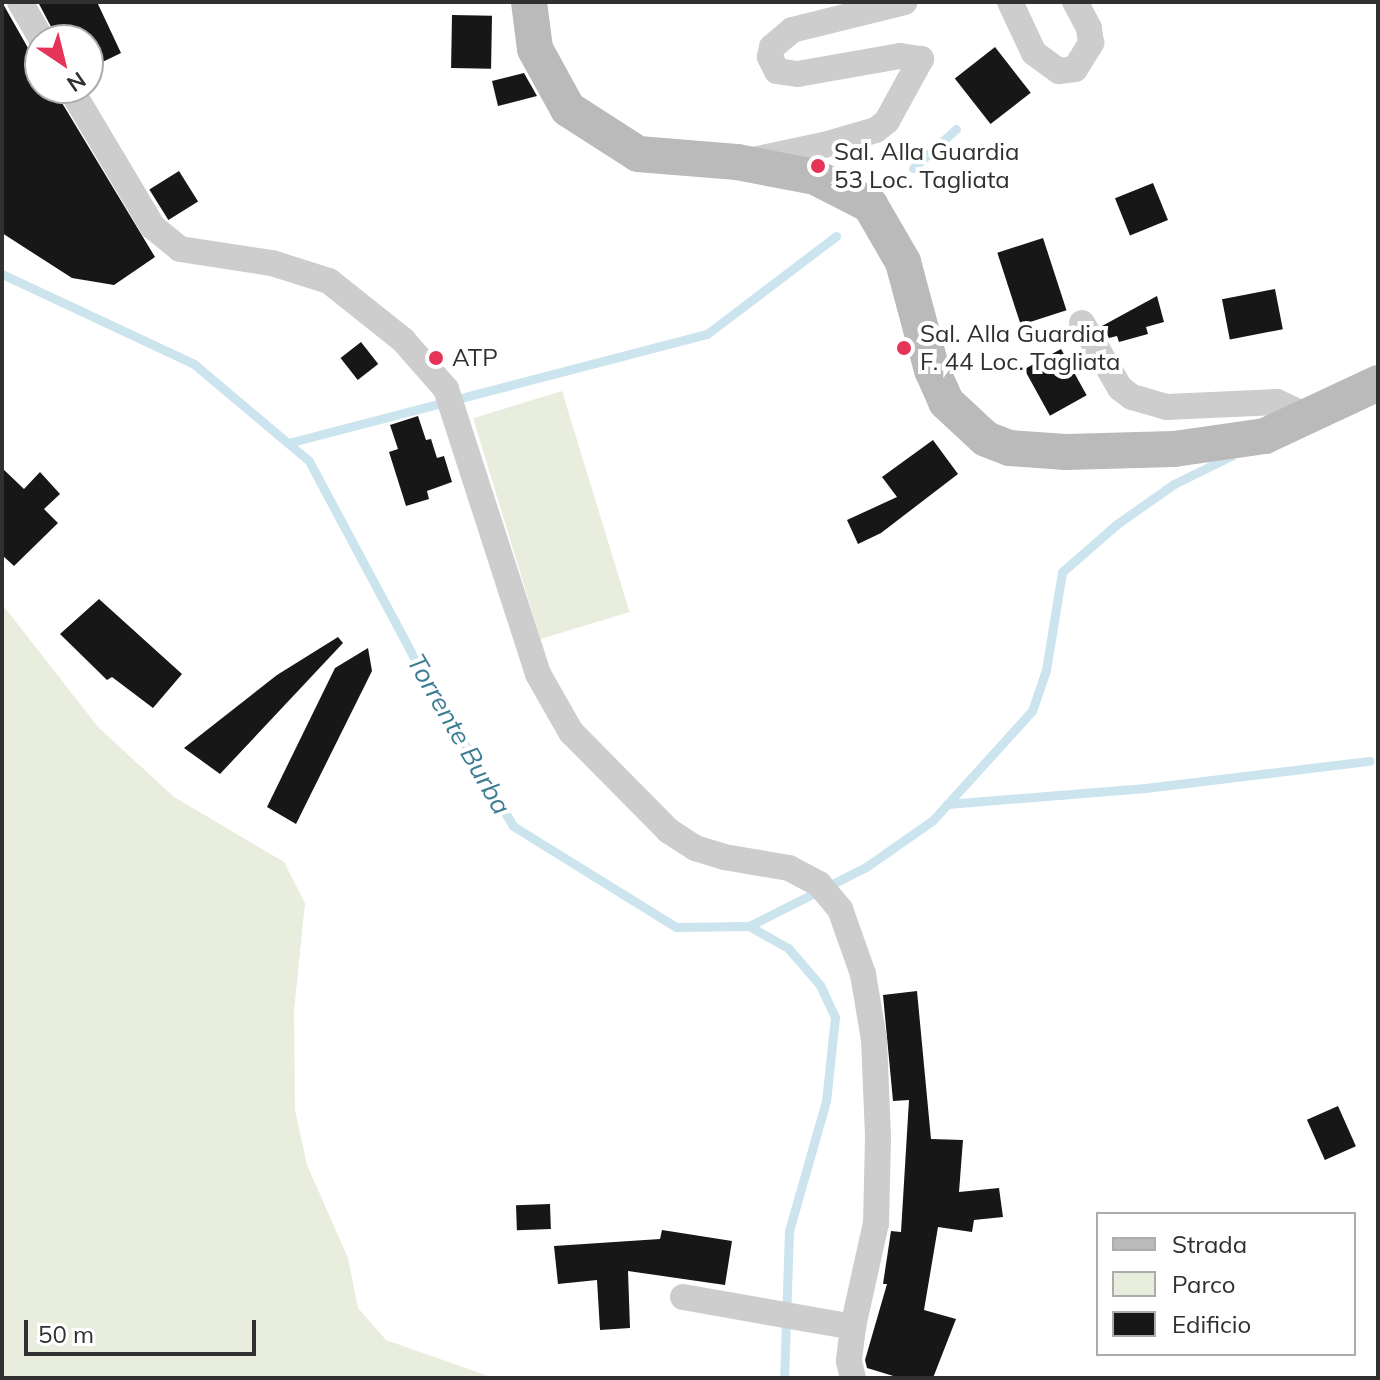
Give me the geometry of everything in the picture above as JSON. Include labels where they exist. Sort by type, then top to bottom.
[{"type":"main road","points":[[529,2],[535,49],[568,109],[638,154],[737,162],[815,177],[870,205],[903,262],[946,402],[986,439],[1009,448],[1066,452],[1174,449],[1265,436],[1311,418],[1378,383]]},
{"type":"street","points":[[20,2],[33,24]]},
{"type":"street","points":[[737,162],[824,145],[876,130],[887,121],[921,59],[900,56],[798,74],[777,71],[770,57],[772,47],[792,30],[905,2]]},
{"type":"street","points":[[1010,2],[1034,53],[1059,71],[1075,69],[1091,43],[1075,2]]},
{"type":"street","points":[[80,104],[153,227],[180,249],[272,263],[329,281],[403,340],[446,389],[538,674],[571,732],[669,831],[695,848],[724,857],[789,868],[819,884],[840,909],[863,974],[874,1040],[878,1137],[876,1223],[853,1327],[849,1361],[853,1378]]},
{"type":"street","points":[[1082,323],[1120,388],[1141,401],[1167,407],[1277,402],[1311,418]]},
{"type":"street","points":[[683,1297],[853,1327]]},
{"type":"green space","points":[[562,391],[630,612],[541,639],[473,418]]},
{"type":"green space","points":[[2,604],[98,727],[174,797],[284,862],[305,903],[294,1011],[295,1110],[307,1165],[348,1258],[358,1308],[386,1340],[494,1378],[2,1378]]},
{"type":"building","points":[[2,2],[24,41],[24,104],[63,104],[155,257],[114,285],[72,278],[2,233]]},
{"type":"building","points":[[38,2],[97,2],[121,53],[104,61],[104,24],[50,24]]},
{"type":"building","points":[[452,15],[492,16],[491,69],[451,68]]},
{"type":"building","points":[[995,47],[1031,93],[991,124],[955,78]]},
{"type":"building","points":[[524,73],[537,96],[498,106],[492,81]]},
{"type":"building","points":[[179,171],[198,202],[168,220],[149,190]]},
{"type":"building","points":[[1153,183],[1168,220],[1130,235],[1115,198]]},
{"type":"building","points":[[1043,238],[1066,310],[1021,325],[997,253]]},
{"type":"building","points":[[1275,289],[1283,329],[1230,340],[1222,299]]},
{"type":"building","points":[[1157,296],[1164,322],[1146,327],[1148,334],[1119,342],[1117,336],[1109,338],[1102,326]]},
{"type":"building","points":[[361,342],[378,364],[358,380],[341,358]]},
{"type":"building","points":[[1061,349],[1087,395],[1050,416],[1024,369]]},
{"type":"building","points":[[418,416],[426,440],[431,439],[437,458],[444,456],[452,482],[427,491],[429,499],[406,506],[389,452],[398,449],[390,425]]},
{"type":"building","points":[[933,440],[958,474],[881,533],[858,544],[847,520],[897,497],[882,477]]},
{"type":"building","points":[[2,468],[24,489],[40,472],[60,494],[44,509],[58,523],[14,566],[2,555]]},
{"type":"building","points":[[99,599],[182,674],[153,708],[112,677],[107,680],[60,634]]},
{"type":"building","points":[[338,637],[343,643],[220,774],[184,748],[277,675]]},
{"type":"building","points":[[368,648],[372,671],[296,824],[267,807],[335,668]]},
{"type":"building","points":[[917,991],[931,1139],[963,1140],[959,1192],[999,1188],[1003,1217],[974,1220],[972,1232],[938,1227],[924,1310],[956,1319],[933,1378],[900,1378],[867,1368],[865,1360],[887,1284],[883,1284],[891,1231],[901,1232],[909,1100],[893,1101],[883,995]]},
{"type":"building","points":[[1338,1106],[1356,1146],[1325,1160],[1307,1120]]},
{"type":"building","points":[[550,1204],[551,1229],[517,1230],[516,1205]]},
{"type":"building","points":[[662,1230],[732,1241],[725,1285],[628,1271],[630,1328],[600,1330],[597,1280],[558,1284],[554,1246],[660,1239]]},
{"type":"waterway","points":[[913,168],[956,129]]},
{"type":"waterway","points":[[288,443],[707,334],[836,236]]},
{"type":"waterway","name":"Torrente Burba","points":[[2,274],[194,364],[309,461],[424,676],[513,826],[676,927],[749,926],[788,948],[820,985],[835,1017],[826,1101],[789,1231],[784,1378]]},
{"type":"waterway","points":[[749,926],[866,867],[933,820],[1032,711],[1046,670],[1062,572],[1117,524],[1174,484],[1231,456]]},
{"type":"waterway","points":[[947,804],[1145,788],[1369,761]]},
{"type":"place","name":"Sal. Alla Guardia 53 Loc. Tagliata","points":[[818,166]]},
{"type":"place","name":"Sal. Alla Guardia F. 44 Loc. Tagliata","points":[[904,348]]},
{"type":"place","name":"ATP","points":[[436,358]]}]
